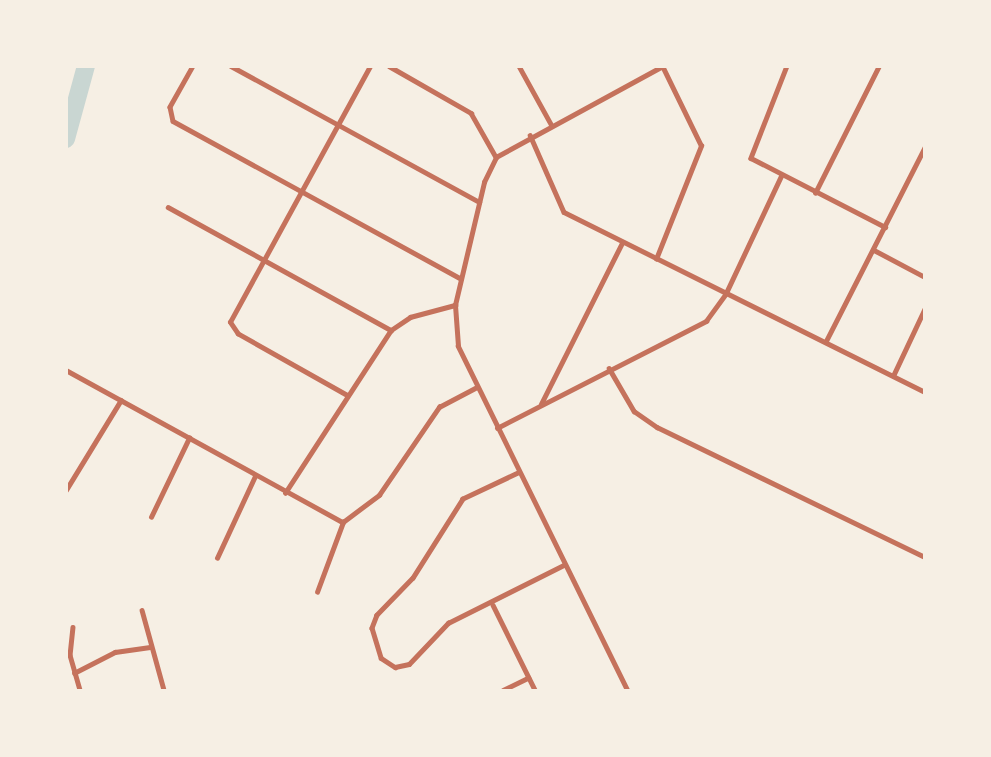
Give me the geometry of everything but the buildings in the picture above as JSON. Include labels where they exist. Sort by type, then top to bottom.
[{"type":"street","points":[[193,66],[170,107],[171,119],[461,279]]},
{"type":"street","points":[[231,66],[479,202]]},
{"type":"street","points":[[348,396],[232,328],[233,312],[370,66]]},
{"type":"street","points":[[389,66],[471,113],[496,157]]},
{"type":"street","points":[[519,66],[551,124]]},
{"type":"street","points":[[787,66],[750,152],[756,163],[885,227]]},
{"type":"street","points":[[815,193],[879,66]]},
{"type":"street","points":[[627,691],[458,346],[455,305],[479,202],[496,157],[530,135],[663,67],[701,146],[656,259]]},
{"type":"street","points":[[530,135],[559,206],[622,243],[925,392]]},
{"type":"street","points":[[826,341],[922,158],[925,147]]},
{"type":"street","points":[[496,428],[608,368],[706,321],[726,293],[781,176]]},
{"type":"street","points":[[168,207],[391,330]]},
{"type":"street","points":[[541,405],[622,243]]},
{"type":"street","points":[[874,250],[925,277]]},
{"type":"street","points":[[285,493],[391,330],[410,317],[455,305]]},
{"type":"street","points":[[893,376],[925,308]]},
{"type":"street","points":[[608,368],[634,411],[657,427],[925,557]]},
{"type":"street","points":[[66,370],[285,493],[343,522]]},
{"type":"street","points":[[317,592],[343,522],[379,495],[432,413],[477,387]]},
{"type":"street","points":[[66,490],[121,400]]},
{"type":"street","points":[[151,517],[189,438]]},
{"type":"street","points":[[518,473],[463,499],[413,578],[377,615],[372,628],[381,659],[395,667],[409,664],[448,623],[493,605],[564,565]]},
{"type":"street","points":[[217,558],[255,476]]},
{"type":"street","points":[[493,605],[535,691]]},
{"type":"street","points":[[142,610],[164,691]]},
{"type":"street","points":[[73,627],[74,673],[80,691]]},
{"type":"street","points":[[74,673],[115,652],[150,647]]},
{"type":"street","points":[[503,691],[528,678]]},
{"type":"waterway","points":[[66,139],[86,66]]}]
